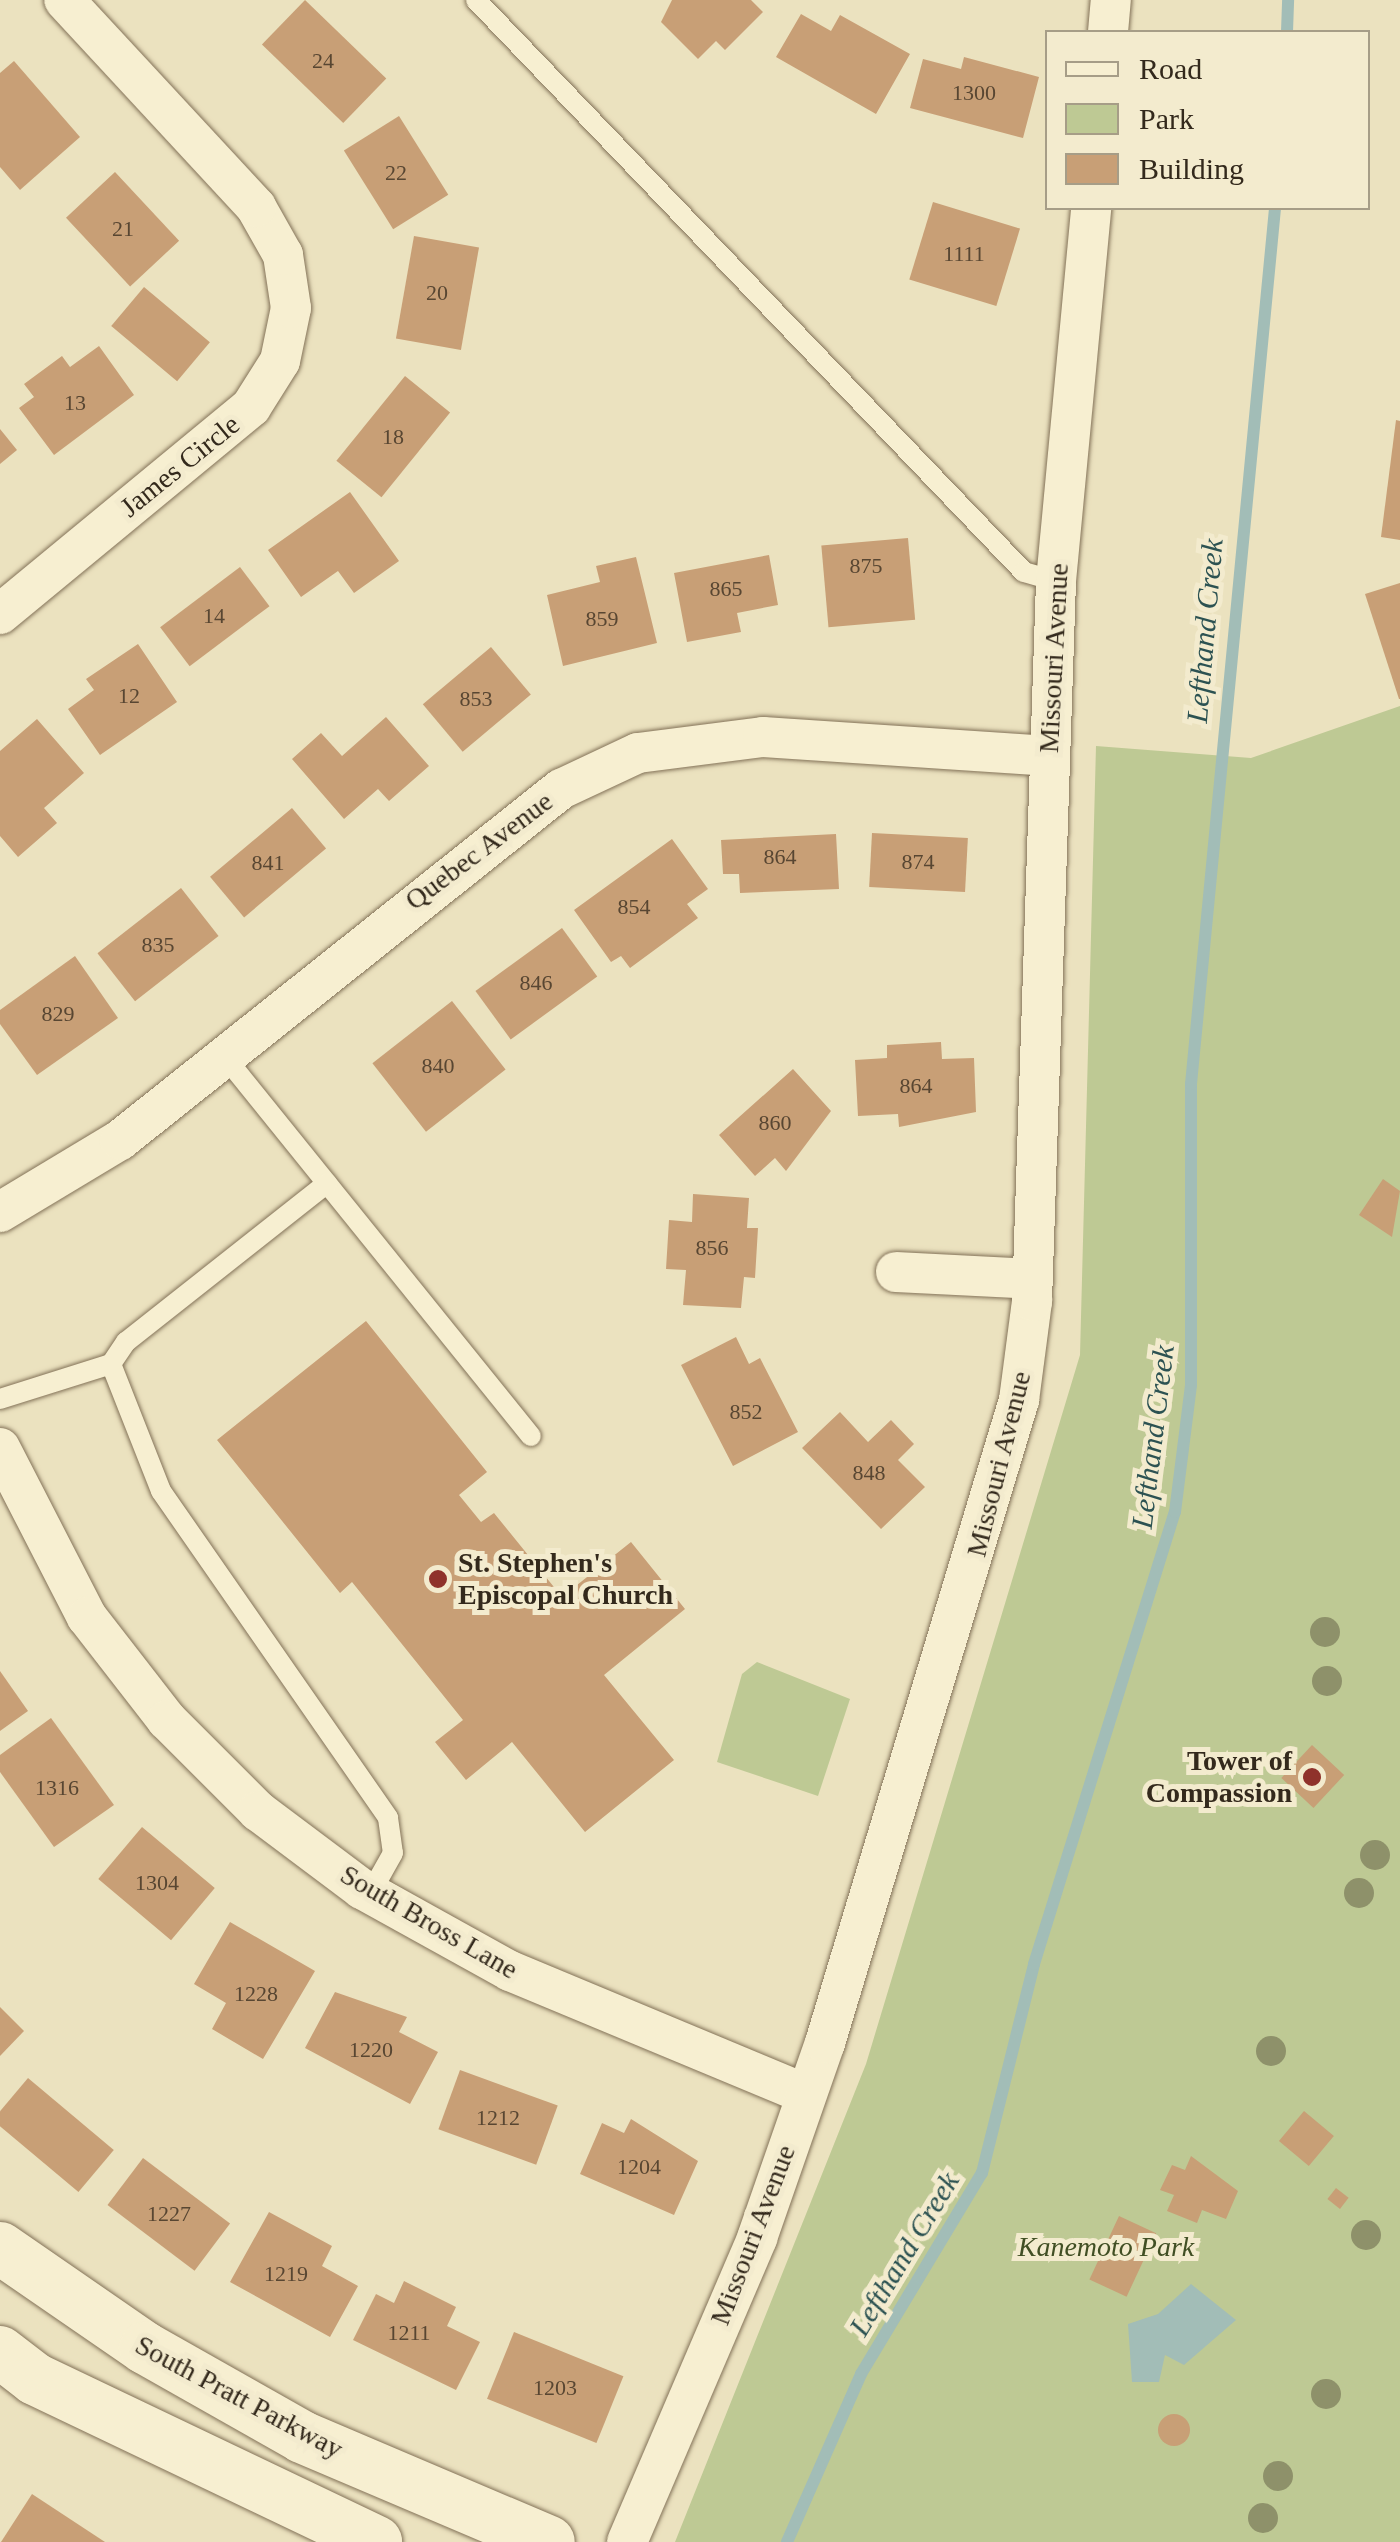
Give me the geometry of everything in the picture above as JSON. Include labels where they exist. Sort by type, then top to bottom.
[{"type":"street","name":"James Circle","points":[[0,614],[251,407],[280,361],[291,308],[283,255],[256,207],[64,0]]},
{"type":"street","points":[[1108,30],[1111,0]]},
{"type":"street","name":"Missouri Avenue","points":[[627,2542],[757,2238],[960,1615],[1019,1400],[1032,1280],[1056,581],[1091,210]]},
{"type":"street","name":"Quebec Avenue","points":[[0,1212],[120,1140],[225,1057],[376,928],[561,789],[638,754],[764,736],[1049,756]]},
{"type":"street","points":[[896,1272],[1032,1280]]},
{"type":"street","name":"South Bross Lane","points":[[0,1448],[88,1617],[166,1720],[258,1811],[370,1894],[510,1971],[805,2094]]},
{"type":"street","name":"South Pratt Parkway","points":[[0,2248],[144,2348],[302,2437],[549,2542]]},
{"type":"street","points":[[0,2352],[35,2379],[376,2542]]},
{"type":"lane","points":[[476,0],[1024,572],[1056,581]]},
{"type":"lane","points":[[225,1057],[531,1436]]},
{"type":"lane","points":[[0,1399],[111,1364],[126,1342],[327,1183]]},
{"type":"lane","points":[[111,1364],[162,1492],[388,1818],[393,1853],[370,1894]]},
{"type":"green space","name":"Kanemoto Park","points":[[1400,706],[1400,2542],[675,2542],[866,2064],[1080,1355],[1096,746],[1251,758]]},
{"type":"green space","points":[[757,1662],[850,1699],[818,1796],[717,1762],[742,1674]]},
{"type":"water","points":[[1191,2284],[1236,2320],[1184,2365],[1165,2355],[1159,2382],[1132,2382],[1128,2324],[1158,2314]]},
{"type":"building","points":[[305,0],[386,78],[343,123],[262,45]]},
{"type":"building","points":[[672,0],[751,0],[763,12],[725,50],[716,41],[698,59],[661,22]]},
{"type":"building","points":[[801,14],[831,31],[840,15],[910,54],[876,114],[776,57]]},
{"type":"building","points":[[964,57],[1039,77],[1023,138],[910,108],[923,59],[961,69]]},
{"type":"building","points":[[14,61],[80,137],[20,190],[0,167],[0,73]]},
{"type":"building","points":[[399,116],[448,195],[393,229],[344,150]]},
{"type":"building","points":[[115,172],[179,241],[130,286],[66,218]]},
{"type":"building","points":[[933,202],[1020,229],[996,306],[909,279]]},
{"type":"building","points":[[414,236],[479,247],[461,350],[396,338]]},
{"type":"building","points":[[144,287],[210,342],[177,381],[111,326]]},
{"type":"building","points":[[99,346],[134,395],[54,455],[19,408],[34,397],[24,384],[62,356],[70,367]]},
{"type":"building","points":[[405,376],[450,413],[381,497],[336,461]]},
{"type":"building","points":[[1396,420],[1400,421],[1400,540],[1381,537]]},
{"type":"building","points":[[0,429],[17,450],[0,464]]},
{"type":"building","points":[[350,492],[399,561],[354,593],[338,571],[301,597],[268,550]]},
{"type":"building","points":[[908,538],[915,620],[828,627],[821,546]]},
{"type":"building","points":[[769,555],[778,605],[737,613],[741,632],[687,642],[674,573]]},
{"type":"building","points":[[636,557],[657,643],[563,666],[547,595],[600,582],[596,566]]},
{"type":"building","points":[[240,567],[269,606],[190,666],[160,627]]},
{"type":"building","points":[[1400,583],[1400,699],[1399,699],[1365,594]]},
{"type":"building","points":[[138,644],[177,702],[100,755],[68,709],[94,690],[86,679]]},
{"type":"building","points":[[491,647],[531,694],[463,752],[423,704]]},
{"type":"building","points":[[386,717],[429,766],[389,801],[378,789],[344,819],[292,759],[321,733],[342,756]]},
{"type":"building","points":[[37,719],[84,773],[44,808],[57,823],[18,857],[0,836],[0,751]]},
{"type":"building","points":[[292,808],[326,849],[244,917],[210,877]]},
{"type":"building","points":[[872,833],[968,838],[965,892],[869,887]]},
{"type":"building","points":[[836,834],[839,889],[740,893],[739,874],[723,874],[721,840]]},
{"type":"building","points":[[672,839],[708,889],[687,904],[698,918],[630,968],[621,956],[611,962],[574,910]]},
{"type":"building","points":[[181,888],[219,936],[135,1001],[97,953]]},
{"type":"building","points":[[562,928],[597,977],[511,1039],[475,991]]},
{"type":"building","points":[[75,956],[118,1018],[37,1075],[0,1024],[0,1010]]},
{"type":"building","points":[[452,1001],[506,1070],[426,1132],[372,1063]]},
{"type":"building","points":[[941,1042],[942,1059],[974,1058],[976,1112],[899,1127],[898,1114],[858,1116],[855,1060],[887,1058],[887,1045]]},
{"type":"building","points":[[793,1069],[831,1111],[786,1171],[775,1158],[755,1176],[719,1135]]},
{"type":"building","points":[[1383,1179],[1400,1191],[1392,1237],[1359,1215]]},
{"type":"building","points":[[693,1194],[749,1198],[747,1228],[758,1228],[755,1278],[744,1277],[741,1308],[683,1305],[686,1270],[666,1269],[669,1220],[692,1222]]},
{"type":"building","name":"St. Stephen's Episcopal Church","points":[[366,1321],[487,1472],[459,1495],[481,1522],[494,1513],[562,1597],[631,1542],[685,1609],[604,1675],[674,1760],[585,1832],[512,1742],[466,1780],[435,1742],[463,1720],[352,1582],[340,1593],[217,1440]]},
{"type":"building","points":[[736,1337],[749,1364],[760,1358],[798,1432],[733,1466],[681,1365]]},
{"type":"building","points":[[840,1412],[868,1442],[891,1420],[914,1444],[898,1460],[925,1487],[881,1529],[802,1448]]},
{"type":"building","points":[[0,1671],[28,1711],[0,1731]]},
{"type":"building","points":[[51,1718],[114,1805],[54,1847],[0,1772],[0,1755]]},
{"type":"building","name":"Tower of Compassion","points":[[1312,1745],[1344,1775],[1313,1808],[1281,1778]]},
{"type":"building","points":[[142,1827],[215,1888],[171,1940],[98,1879]]},
{"type":"building","points":[[230,1922],[315,1971],[263,2059],[212,2029],[226,2003],[194,1984]]},
{"type":"building","points":[[335,1992],[407,2017],[399,2032],[438,2052],[410,2104],[305,2048]]},
{"type":"building","points":[[0,2007],[24,2031],[0,2056]]},
{"type":"building","points":[[460,2070],[558,2106],[536,2165],[438,2129]]},
{"type":"building","points":[[28,2078],[114,2150],[78,2192],[0,2126],[0,2111]]},
{"type":"building","points":[[1304,2111],[1334,2136],[1309,2166],[1279,2141]]},
{"type":"building","points":[[631,2119],[698,2161],[674,2215],[580,2174],[602,2123],[624,2133]]},
{"type":"building","points":[[1191,2156],[1238,2191],[1226,2219],[1202,2210],[1197,2223],[1167,2211],[1174,2195],[1160,2190],[1172,2165],[1185,2170]]},
{"type":"building","points":[[143,2158],[230,2224],[195,2271],[107,2205]]},
{"type":"building","points":[[1336,2188],[1349,2198],[1340,2209],[1327,2199]]},
{"type":"building","points":[[269,2212],[332,2246],[322,2266],[358,2286],[330,2337],[230,2282]]},
{"type":"building","points":[[1119,2216],[1156,2233],[1127,2297],[1089,2279]]},
{"type":"building","points":[[404,2281],[456,2307],[447,2326],[480,2342],[456,2390],[353,2340],[376,2294],[394,2303]]},
{"type":"building","points":[[514,2332],[623,2376],[596,2443],[487,2399]]},
{"type":"building","points":[[1174,2414],[1185,2419],[1190,2430],[1185,2441],[1174,2446],[1163,2441],[1158,2430],[1163,2419]]},
{"type":"building","points":[[32,2494],[105,2542],[1,2542]]},
{"type":"waterway","name":"Lefthand Creek","points":[[1287,30],[1288,0]]},
{"type":"waterway","name":"Lefthand Creek","points":[[787,2542],[861,2374],[982,2173],[1034,1964],[1175,1512],[1191,1385],[1191,1084],[1275,210]]},
{"type":"place","name":"St. Stephen's Episcopal Church","points":[[438,1579]]},
{"type":"place","name":"Tower of Compassion","points":[[1312,1777]]}]
